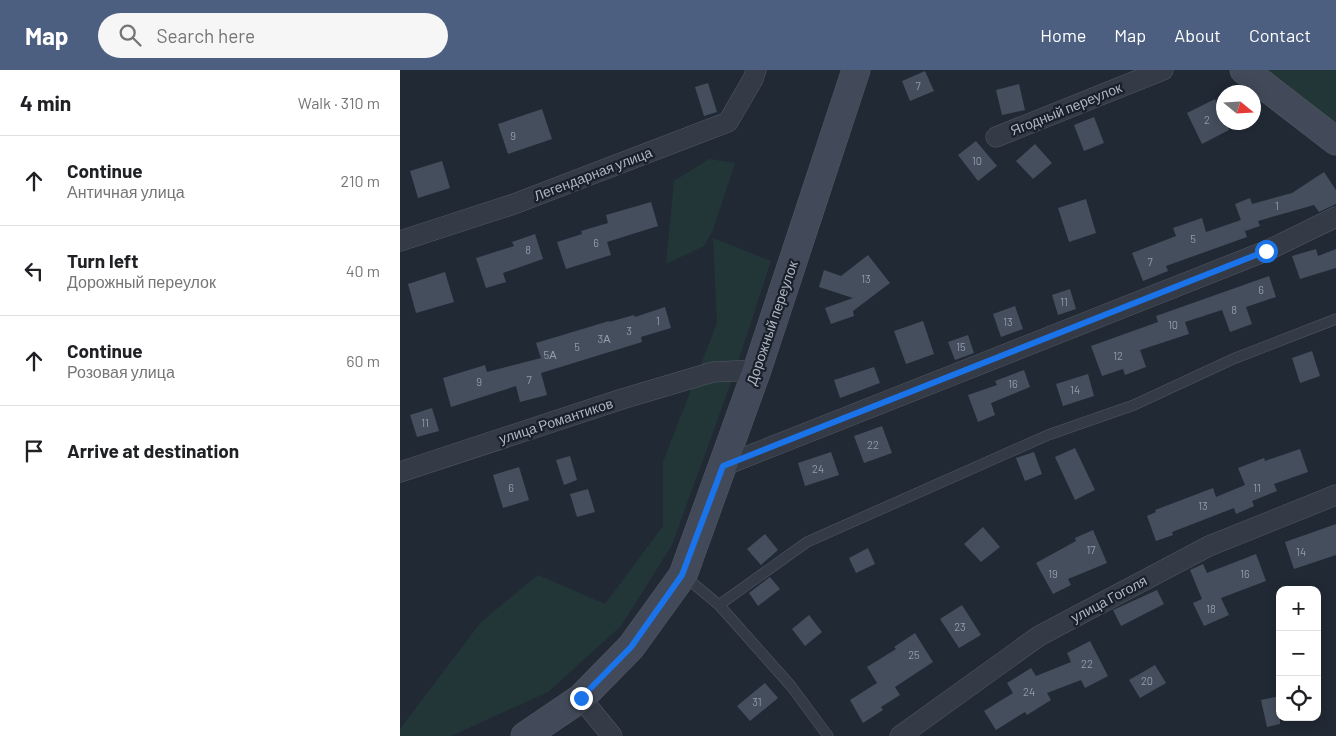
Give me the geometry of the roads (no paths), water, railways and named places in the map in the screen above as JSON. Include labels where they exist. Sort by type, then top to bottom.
[{"type":"main road","name":"Дорожный переулок","points":[[525,736],[581,698],[631,647],[682,575],[723,466],[856,70]]},
{"type":"main road","points":[[1244,70],[1336,141]]},
{"type":"street","name":"Легендарная улица","points":[[400,241],[514,204],[728,122],[756,70]]},
{"type":"street","name":"Ягодный переулок","points":[[996,137],[1163,70]]},
{"type":"street","points":[[723,466],[1266,251],[1336,217]]},
{"type":"street","name":"улица Романтиков","points":[[400,472],[622,399],[713,372],[756,370]]},
{"type":"street","name":"улица Гоголя","points":[[900,736],[1039,636],[1209,546],[1336,495]]},
{"type":"street","points":[[581,698],[612,736]]},
{"type":"lane","points":[[719,605],[807,542],[1048,435],[1134,404],[1233,359],[1336,319]]},
{"type":"lane","points":[[682,575],[719,605],[791,686],[828,736]]}]
